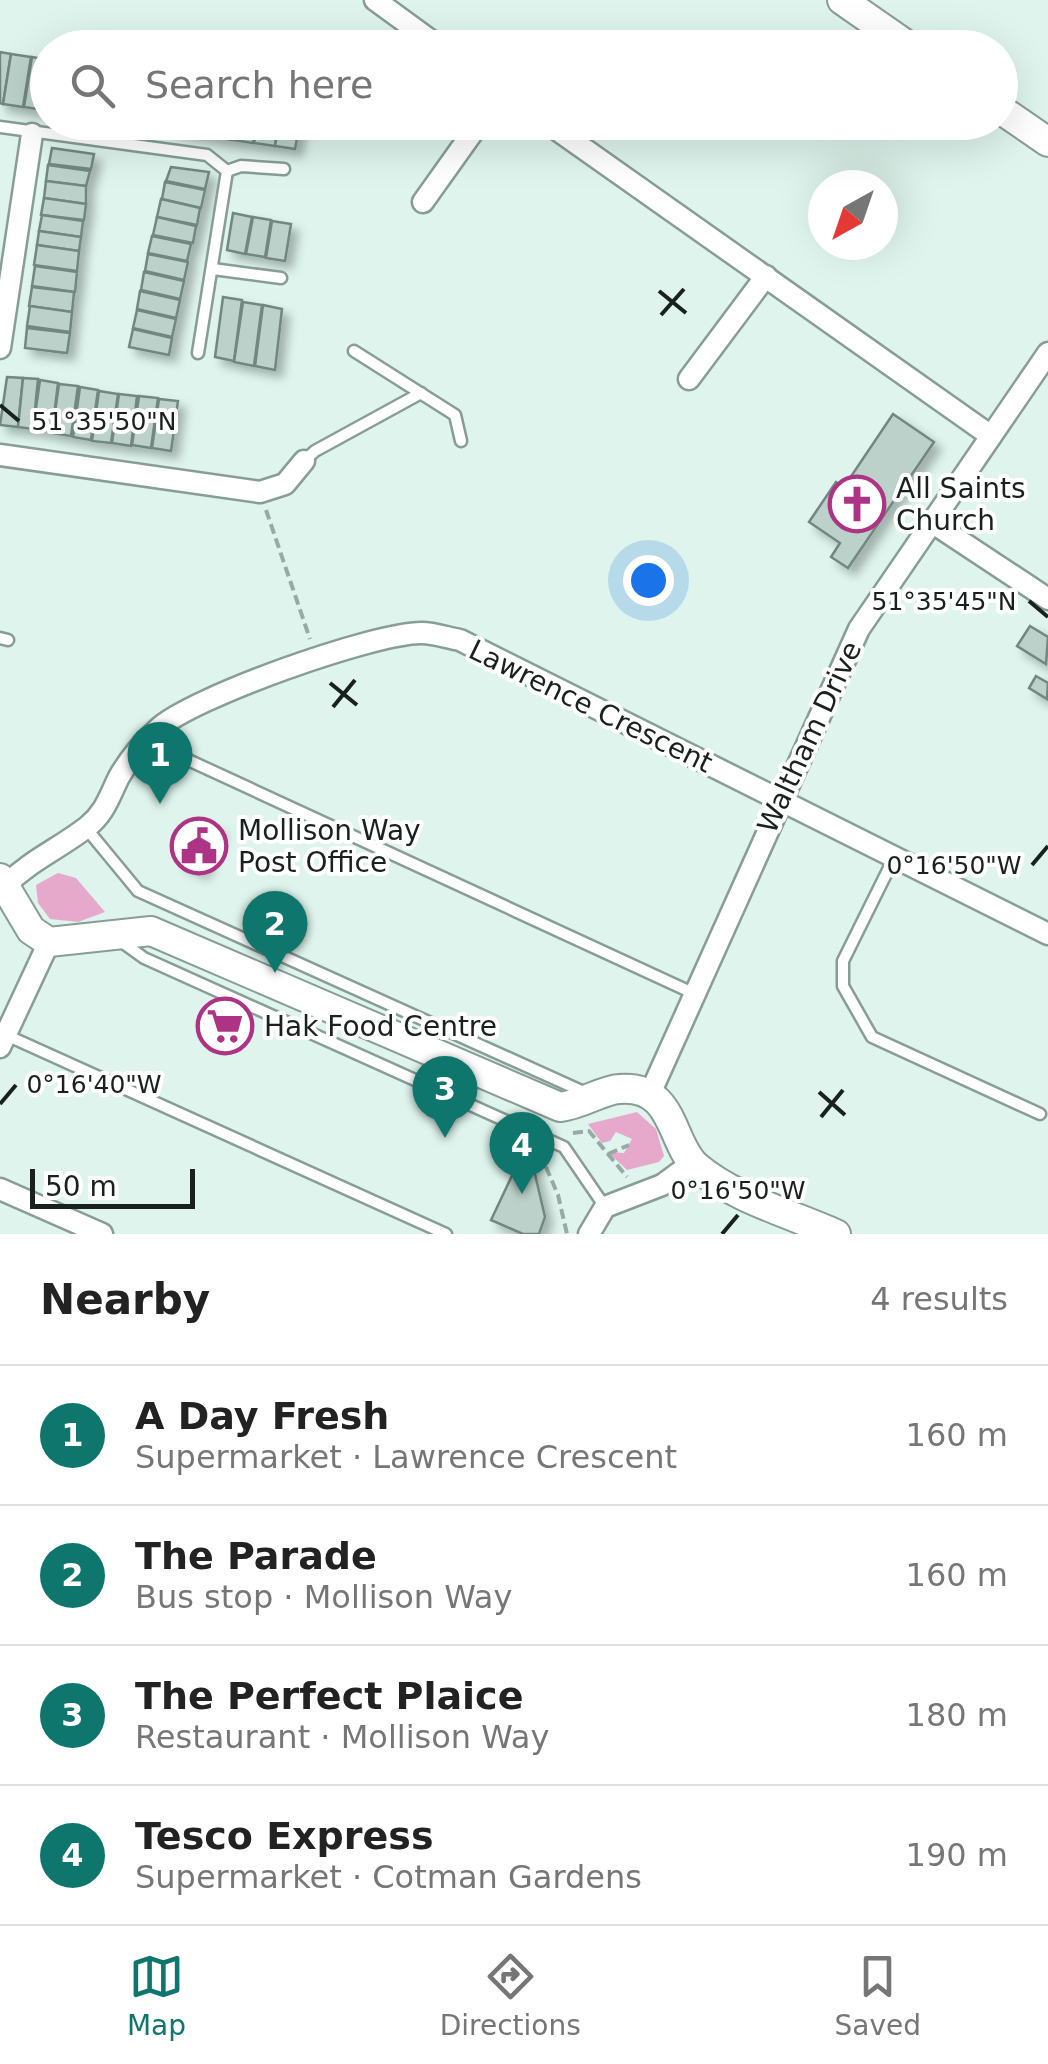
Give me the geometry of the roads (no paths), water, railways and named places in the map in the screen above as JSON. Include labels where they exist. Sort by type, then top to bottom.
[{"type":"street","points":[[375,0],[416,30]]},
{"type":"street","points":[[842,0],[885,30]]},
{"type":"street","points":[[1018,121],[1048,142]]},
{"type":"street","points":[[0,348],[31,140]]},
{"type":"street","points":[[424,202],[467,140]]},
{"type":"street","points":[[572,140],[991,436]]},
{"type":"street","points":[[689,379],[766,276]]},
{"type":"street","name":"Waltham Drive","points":[[648,1096],[859,629],[1048,354]]},
{"type":"street","points":[[0,455],[260,492],[285,484],[304,461]]},
{"type":"street","points":[[932,523],[1048,599]]},
{"type":"street","name":"Lawrence Crescent","points":[[3,882],[31,860],[86,828],[106,808],[121,774],[159,727],[192,706],[317,660],[387,638],[423,632],[460,640],[1048,934]]},
{"type":"street","points":[[3,882],[30,930],[48,942],[151,931],[560,1108],[594,1100],[619,1088],[648,1096],[672,1114],[692,1163],[719,1182],[836,1234]]},
{"type":"street","points":[[3,1041],[48,942]]},
{"type":"street","points":[[589,1234],[605,1206],[662,1186],[692,1163]]},
{"type":"street","points":[[0,1189],[102,1234]]},
{"type":"lane","points":[[0,127],[30,134]]},
{"type":"lane","points":[[82,140],[207,155],[227,172]]},
{"type":"lane","points":[[227,172],[241,166],[284,170]]},
{"type":"lane","points":[[198,353],[227,172]]},
{"type":"lane","points":[[213,269],[281,278]]},
{"type":"lane","points":[[354,351],[455,415],[461,440]]},
{"type":"lane","points":[[304,461],[314,450],[421,393]]},
{"type":"lane","points":[[147,741],[694,994]]},
{"type":"lane","points":[[86,828],[138,891],[577,1086],[594,1100]]},
{"type":"lane","points":[[894,858],[843,961],[843,986],[872,1037],[1040,1114]]},
{"type":"lane","points":[[114,935],[144,958],[564,1147],[605,1206]]},
{"type":"lane","points":[[3,1041],[446,1234]]},
{"type":"place","name":"All Saints Church","points":[[857,504]]},
{"type":"place","name":"A Day Fresh","points":[[160,804]]},
{"type":"place","name":"Mollison Way Post Office","points":[[199,846]]},
{"type":"place","name":"The Parade","points":[[275,973]]},
{"type":"place","name":"Hak Food Centre","points":[[225,1026]]},
{"type":"place","name":"The Perfect Plaice","points":[[445,1138]]},
{"type":"place","name":"Tesco Express","points":[[522,1194]]}]
